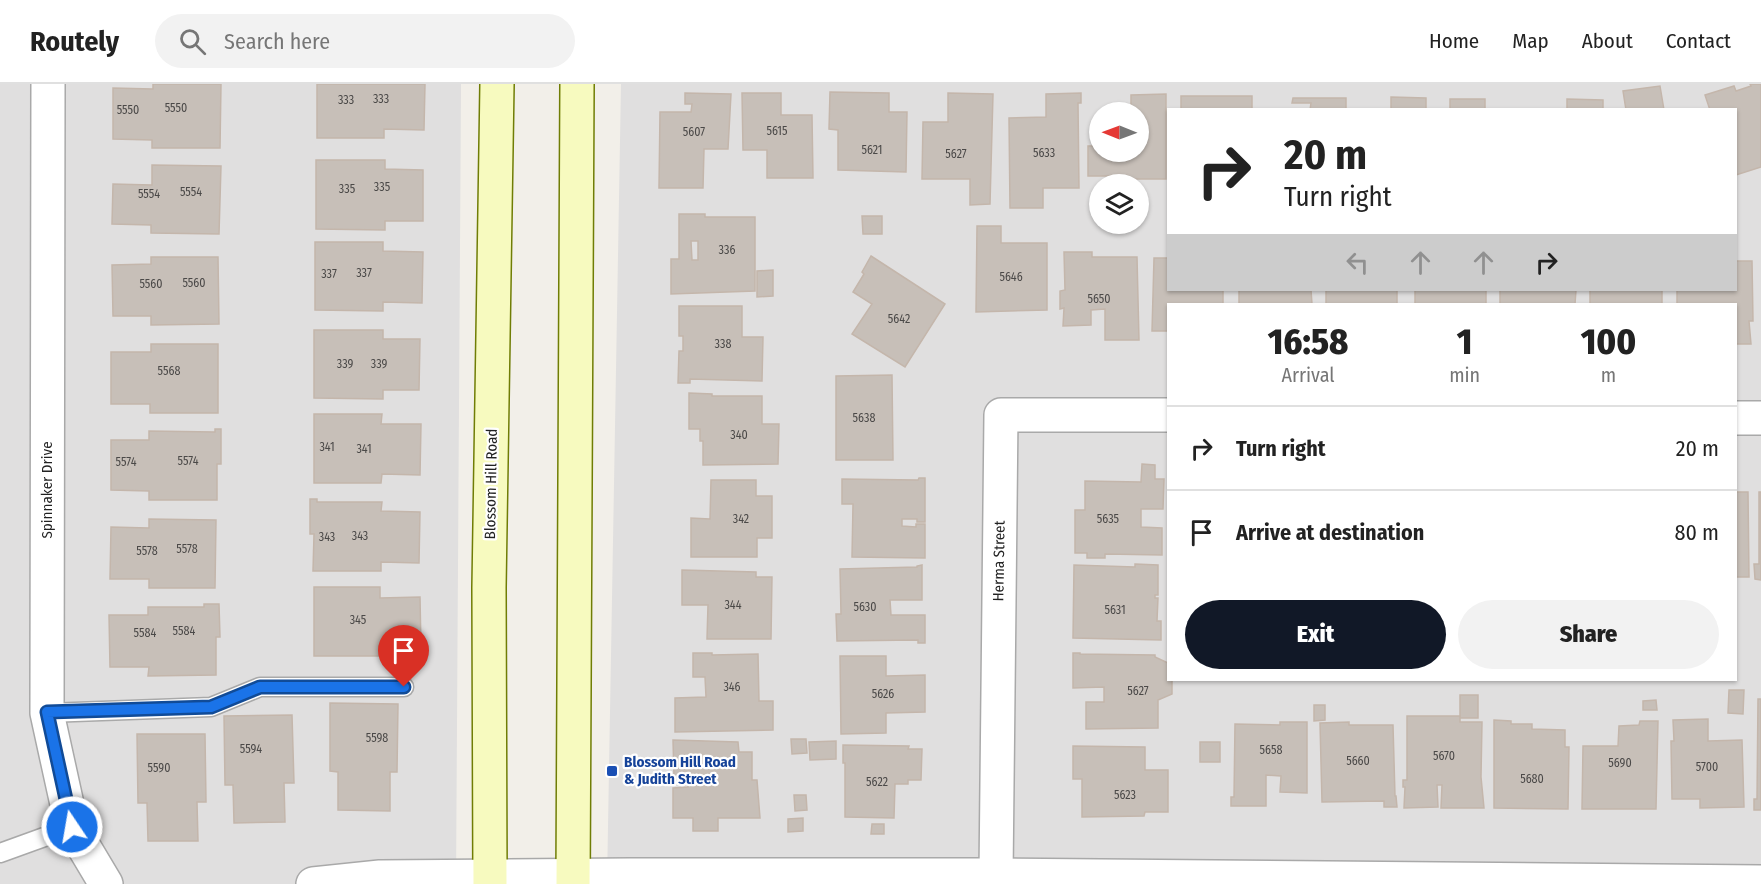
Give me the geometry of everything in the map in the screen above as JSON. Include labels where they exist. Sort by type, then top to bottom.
[{"type":"main road","name":"Blossom Hill Road","points":[[490,880],[489,588],[496,84]]},
{"type":"main road","points":[[573,880],[577,84]]},
{"type":"street","name":"Spinnaker Drive","points":[[48,84],[47,712],[72,827],[106,884]]},
{"type":"street","name":"Herma Street","points":[[996,875],[1001,415],[1167,416]]},
{"type":"street","points":[[1737,418],[1761,418]]},
{"type":"street","points":[[313,884],[380,877],[573,880],[996,875],[1761,882]]},
{"type":"lane","points":[[47,712],[211,707],[260,687],[404,687]]},
{"type":"lane","points":[[0,853],[72,827]]},
{"type":"shaded area","points":[[0,84],[461,84],[456,884],[0,884]]},
{"type":"shaded area","points":[[621,84],[1761,84],[1761,884],[607,884]]},
{"type":"building","points":[[153,84],[221,84],[220,148],[152,148],[152,140],[113,139],[113,88],[153,89]]},
{"type":"building","points":[[317,84],[425,84],[424,130],[384,129],[384,138],[317,138]]},
{"type":"building","points":[[1750,84],[1761,84],[1761,167],[1737,175],[1737,108],[1709,108],[1705,95],[1734,86],[1736,91],[1751,86]]},
{"type":"building","points":[[1660,86],[1664,108],[1626,108],[1623,91]]},
{"type":"building","points":[[830,92],[889,93],[889,112],[907,112],[906,172],[838,170],[838,130],[829,129]]},
{"type":"building","points":[[685,93],[731,94],[728,149],[704,149],[703,188],[659,188],[660,112],[691,112],[692,104],[685,104]]},
{"type":"building","points":[[742,93],[781,93],[781,115],[812,115],[813,178],[767,178],[767,150],[743,150]]},
{"type":"building","points":[[948,93],[993,94],[990,204],[970,205],[970,179],[922,179],[923,122],[948,122]]},
{"type":"building","points":[[1081,93],[1081,103],[1078,103],[1079,188],[1043,188],[1043,208],[1010,208],[1009,118],[1046,117],[1046,94]]},
{"type":"building","points":[[1166,94],[1166,179],[1149,179],[1149,174],[1089,174],[1088,176],[1088,146],[1089,162],[1149,162],[1149,102],[1131,102],[1131,95]]},
{"type":"building","points":[[1181,96],[1252,96],[1252,108],[1181,108]]},
{"type":"building","points":[[1391,97],[1426,98],[1426,108],[1391,108]]},
{"type":"building","points":[[1293,98],[1346,98],[1346,108],[1310,108],[1311,103],[1292,103]]},
{"type":"building","points":[[1450,99],[1485,99],[1485,108],[1450,108]]},
{"type":"building","points":[[1567,99],[1603,100],[1603,108],[1567,108]]},
{"type":"building","points":[[316,160],[385,160],[385,169],[423,170],[423,221],[385,221],[385,230],[316,229]]},
{"type":"building","points":[[152,165],[221,166],[219,234],[151,233],[151,225],[112,224],[113,184],[152,185]]},
{"type":"building","points":[[679,214],[705,214],[705,217],[755,217],[755,291],[671,294],[671,259],[679,259]],"holes":[[[691,241],[698,241],[698,260],[692,260]]]},
{"type":"building","points":[[862,216],[882,216],[882,234],[863,234]]},
{"type":"building","points":[[977,226],[1001,226],[1001,243],[1047,243],[1047,310],[976,312]]},
{"type":"building","points":[[315,242],[383,242],[383,251],[423,252],[422,303],[383,302],[383,311],[315,310]]},
{"type":"building","points":[[1064,252],[1092,252],[1092,257],[1137,257],[1139,340],[1105,340],[1105,309],[1091,310],[1091,325],[1063,326],[1064,308],[1060,309],[1060,291],[1065,290]]},
{"type":"building","points":[[871,256],[945,304],[905,367],[852,334],[872,304],[853,292]]},
{"type":"building","points":[[151,257],[218,257],[219,324],[151,325],[151,316],[113,316],[112,265],[151,264]]},
{"type":"building","points":[[1154,258],[1167,258],[1167,291],[1223,291],[1223,303],[1167,303],[1167,331],[1152,331]]},
{"type":"building","points":[[1737,261],[1752,261],[1753,321],[1749,321],[1751,344],[1737,344],[1737,303],[1677,303],[1677,291],[1737,291]]},
{"type":"building","points":[[773,270],[773,296],[757,297],[757,271]]},
{"type":"building","points":[[1239,291],[1311,291],[1312,303],[1239,303]]},
{"type":"building","points":[[1326,291],[1397,291],[1397,303],[1326,303]]},
{"type":"building","points":[[1415,291],[1486,291],[1486,303],[1415,303]]},
{"type":"building","points":[[1500,291],[1576,291],[1575,303],[1500,303]]},
{"type":"building","points":[[1590,291],[1662,291],[1662,303],[1590,303]]},
{"type":"building","points":[[679,306],[742,306],[742,337],[763,337],[762,381],[690,379],[690,383],[678,383],[679,351],[683,351],[683,336],[679,336]]},
{"type":"building","points":[[314,330],[383,330],[383,339],[420,339],[419,390],[383,390],[383,399],[314,398]]},
{"type":"building","points":[[151,344],[218,344],[218,413],[150,413],[150,404],[111,404],[111,352],[151,352]]},
{"type":"building","points":[[892,375],[893,460],[836,460],[836,376]]},
{"type":"building","points":[[689,393],[712,394],[712,396],[762,396],[762,424],[779,424],[778,464],[703,465],[703,441],[700,441],[700,429],[689,429]]},
{"type":"building","points":[[314,414],[382,414],[381,424],[421,424],[420,475],[382,474],[381,483],[314,483]]},
{"type":"building","points":[[215,429],[221,429],[221,464],[217,464],[217,500],[149,500],[149,491],[111,490],[111,440],[149,440],[149,431],[215,432]]},
{"type":"building","points":[[1142,464],[1155,465],[1155,479],[1164,479],[1163,509],[1141,509],[1141,527],[1162,528],[1162,555],[1105,554],[1105,558],[1087,558],[1087,553],[1075,553],[1075,510],[1085,510],[1085,481],[1141,482]]},
{"type":"building","points":[[925,478],[925,522],[917,522],[917,519],[902,519],[902,526],[916,527],[916,524],[925,524],[925,558],[852,557],[853,504],[842,504],[842,479],[918,480]]},
{"type":"building","points":[[711,480],[756,480],[756,496],[772,496],[772,538],[757,538],[757,557],[691,557],[691,518],[710,519]]},
{"type":"building","points":[[1737,492],[1748,492],[1749,577],[1737,577]]},
{"type":"building","points":[[1759,492],[1761,492],[1761,580],[1755,579],[1754,564],[1759,564]]},
{"type":"building","points":[[310,499],[317,499],[317,502],[382,502],[381,511],[420,512],[419,563],[381,562],[381,571],[313,571],[314,534],[310,534]]},
{"type":"building","points":[[149,519],[216,520],[215,588],[149,588],[149,579],[110,579],[111,527],[149,528]]},
{"type":"building","points":[[1135,564],[1158,565],[1158,595],[1155,595],[1155,598],[1158,598],[1157,621],[1161,621],[1161,640],[1073,638],[1074,565],[1135,567]]},
{"type":"building","points":[[922,565],[922,600],[890,600],[891,615],[925,615],[925,643],[918,643],[918,640],[837,641],[836,614],[841,614],[840,569]]},
{"type":"building","points":[[682,570],[756,572],[756,577],[772,577],[771,639],[707,639],[708,605],[682,605]]},
{"type":"building","points":[[314,587],[380,587],[380,598],[420,597],[421,647],[381,647],[381,656],[314,656]]},
{"type":"building","points":[[204,604],[219,604],[220,637],[216,637],[216,675],[148,676],[149,667],[110,667],[109,615],[148,615],[148,607],[204,607]]},
{"type":"building","points":[[693,653],[758,654],[759,701],[773,701],[773,730],[675,732],[675,698],[706,697],[705,677],[693,677]]},
{"type":"building","points":[[1073,653],[1155,655],[1167,663],[1167,681],[1172,681],[1172,694],[1158,700],[1158,728],[1086,729],[1086,702],[1104,702],[1104,687],[1073,688]]},
{"type":"building","points":[[840,656],[886,656],[886,676],[925,675],[925,712],[886,713],[886,733],[841,734]]},
{"type":"building","points":[[1729,690],[1744,690],[1743,714],[1728,713]]},
{"type":"building","points":[[1460,695],[1478,695],[1478,718],[1460,718]]},
{"type":"building","points":[[1758,699],[1761,699],[1761,810],[1754,810],[1754,799],[1757,799]]},
{"type":"building","points":[[1656,700],[1657,710],[1643,710],[1643,701]]},
{"type":"building","points":[[330,703],[398,704],[397,772],[390,772],[390,811],[338,810],[338,772],[330,771]]},
{"type":"building","points":[[1314,705],[1325,705],[1325,720],[1314,721]]},
{"type":"building","points":[[292,715],[294,783],[284,783],[285,822],[234,823],[233,785],[225,785],[224,716]]},
{"type":"building","points":[[1407,716],[1460,716],[1460,722],[1482,722],[1481,777],[1484,808],[1441,808],[1442,785],[1437,785],[1438,807],[1404,808],[1403,780],[1407,780]]},
{"type":"building","points":[[1708,719],[1708,741],[1742,740],[1744,807],[1700,808],[1700,799],[1672,799],[1673,720]]},
{"type":"building","points":[[1494,720],[1511,721],[1511,724],[1532,724],[1532,729],[1565,730],[1565,747],[1569,747],[1568,809],[1494,808]]},
{"type":"building","points":[[1640,721],[1658,721],[1656,809],[1582,809],[1583,746],[1618,746],[1619,726],[1639,725]]},
{"type":"building","points":[[1280,722],[1307,722],[1307,793],[1280,792],[1281,776],[1266,775],[1266,806],[1231,806],[1231,797],[1234,797],[1235,724],[1280,725]]},
{"type":"building","points":[[1349,722],[1349,725],[1393,725],[1397,807],[1384,807],[1384,801],[1322,802],[1320,723]]},
{"type":"building","points":[[137,734],[205,734],[206,802],[197,802],[198,841],[148,841],[147,803],[138,803]]},
{"type":"building","points":[[791,739],[806,739],[807,753],[792,754]]},
{"type":"building","points":[[673,740],[738,742],[739,752],[752,752],[752,780],[757,780],[760,818],[718,818],[718,831],[693,831],[693,818],[673,818],[673,788],[688,787],[688,776],[674,777]]},
{"type":"building","points":[[836,741],[836,759],[810,760],[809,742]]},
{"type":"building","points":[[1200,742],[1220,742],[1220,762],[1200,762]]},
{"type":"building","points":[[843,745],[909,746],[908,749],[922,749],[921,780],[908,780],[908,784],[895,784],[894,818],[845,817]]},
{"type":"building","points":[[1073,746],[1145,747],[1145,770],[1168,770],[1168,812],[1145,812],[1144,816],[1082,817],[1082,779],[1073,779]]},
{"type":"building","points":[[794,795],[806,795],[807,810],[795,811]]},
{"type":"building","points":[[803,818],[803,831],[788,832],[788,819]]},
{"type":"building","points":[[872,824],[884,824],[884,834],[871,834]]},
{"type":"place","name":"Blossom Hill Road & Judith Street","points":[[612,771]]},
{"type":"route","points":[[72,827],[47,712],[211,707],[260,687],[404,687]]}]
